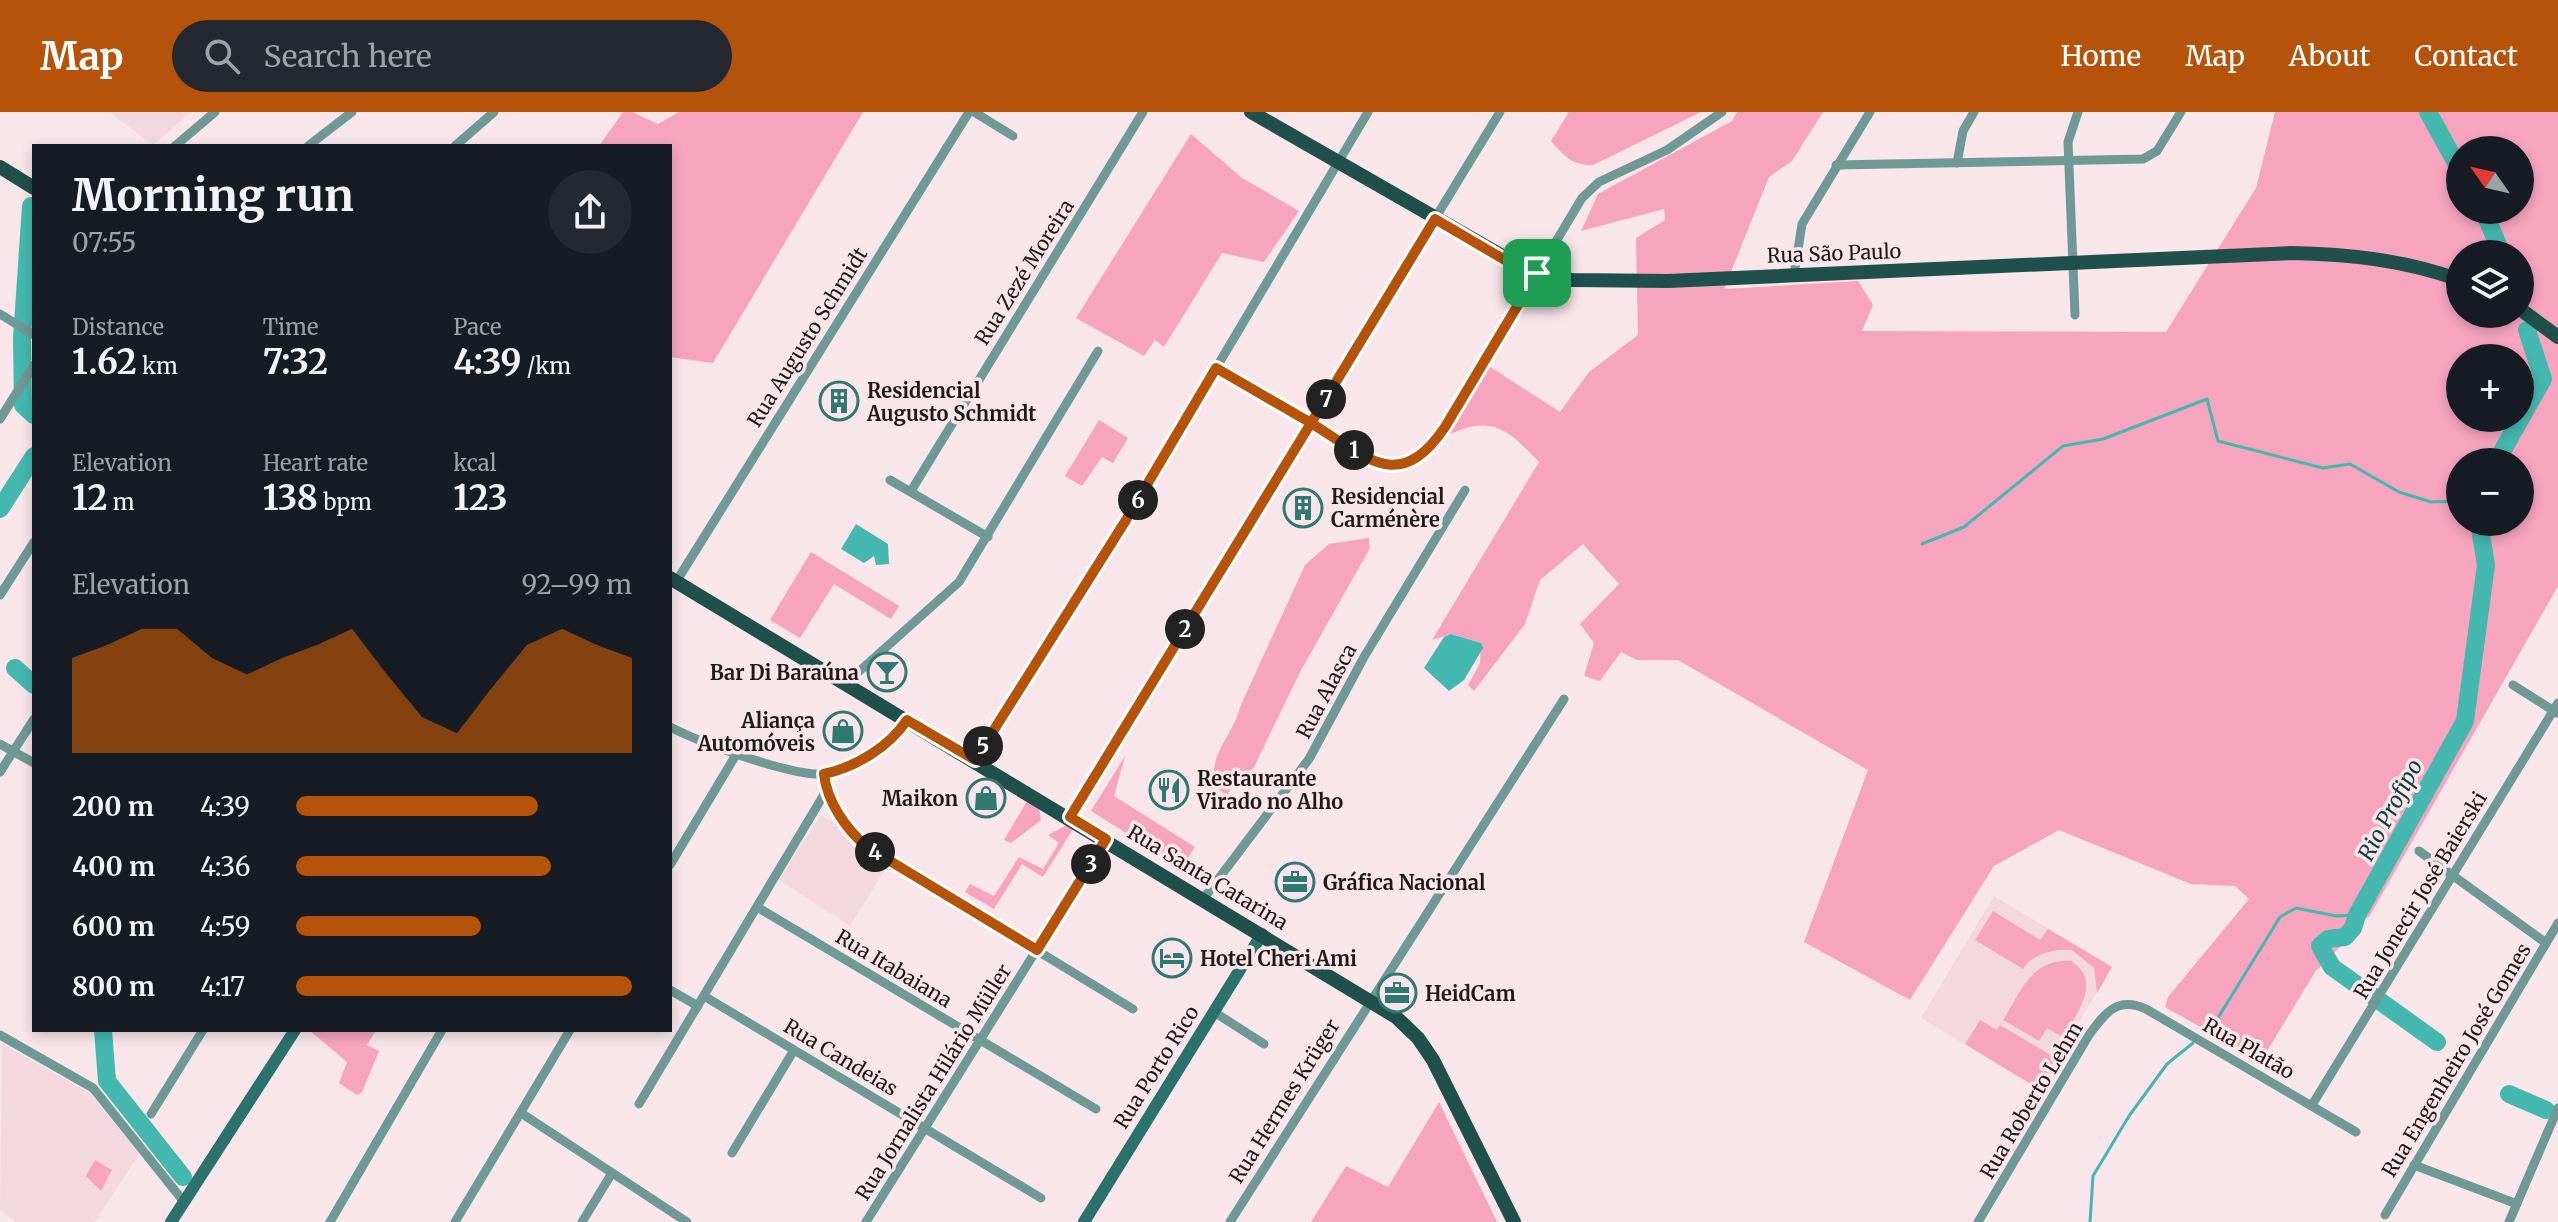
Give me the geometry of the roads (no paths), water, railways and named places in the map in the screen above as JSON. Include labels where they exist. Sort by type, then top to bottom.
[{"type":"main road","name":"Rua São Paulo","points":[[1251,112],[1510,263],[1537,273],[1572,280],[1629,282],[2291,253],[2350,254],[2446,277]]},
{"type":"main road","points":[[0,167],[32,187]]},
{"type":"main road","points":[[2534,319],[2558,337]]},
{"type":"main road","name":"Rua Santa Catarina","points":[[673,580],[1204,898],[1371,1000],[1407,1027],[1425,1047],[1514,1222]]},
{"type":"main road","name":"Rua Porto Rico","points":[[1084,1222],[1262,934]]},
{"type":"main road","points":[[171,1222],[294,1032]]},
{"type":"street","points":[[177,144],[215,112]]},
{"type":"street","points":[[311,144],[352,112]]},
{"type":"street","points":[[457,144],[494,112]]},
{"type":"street","points":[[972,112],[1013,136]]},
{"type":"street","name":"Rua Augusto Schmidt","points":[[673,580],[972,112]]},
{"type":"street","name":"Rua Zezé Moreira","points":[[911,491],[1143,112]]},
{"type":"street","points":[[975,760],[1126,520],[1368,112]]},
{"type":"street","points":[[1070,817],[1500,112]]},
{"type":"street","points":[[1216,368],[1386,467],[1412,462],[1430,448],[1445,427],[1590,189],[1667,150],[1722,112]]},
{"type":"street","points":[[1794,275],[1802,224],[1870,112]]},
{"type":"street","points":[[1957,163],[1963,131],[1974,112]]},
{"type":"street","points":[[2075,315],[2068,132],[2078,112]]},
{"type":"street","points":[[1836,165],[2150,157],[2181,112]]},
{"type":"street","points":[[0,314],[32,334]]},
{"type":"street","points":[[845,684],[951,591],[988,537],[1098,351]]},
{"type":"street","points":[[0,419],[32,368]]},
{"type":"street","points":[[890,480],[988,537]]},
{"type":"street","name":"Rua Alasca","points":[[1204,898],[1309,759],[1364,657],[1465,490]]},
{"type":"street","points":[[0,595],[32,545]]},
{"type":"street","points":[[2513,685],[2556,709]]},
{"type":"street","name":"Rua Hermes Krüger","points":[[1230,1222],[1564,699]]},
{"type":"street","name":"Rua Jonecir José Baierski","points":[[2312,1105],[2556,709]]},
{"type":"street","points":[[672,728],[737,753],[824,774],[845,768],[881,747],[907,720]]},
{"type":"street","points":[[0,772],[32,722]]},
{"type":"street","points":[[0,744],[32,762]]},
{"type":"street","points":[[672,862],[737,753]]},
{"type":"street","points":[[824,774],[826,791],[850,829],[867,847],[1133,1009]]},
{"type":"street","points":[[639,1104],[826,791]]},
{"type":"street","name":"Rua Jornalista Hilário Müller","points":[[872,1220],[925,1129],[1106,839]]},
{"type":"street","points":[[2419,851],[2546,943]]},
{"type":"street","name":"Rua Itabaiana","points":[[757,907],[1096,1109]]},
{"type":"street","name":"Rua Engenheiro José Gomes","points":[[2385,1215],[2558,923]]},
{"type":"street","points":[[672,991],[698,1006]]},
{"type":"street","name":"Rua Candeias","points":[[704,996],[1041,1198]]},
{"type":"street","name":"Rua Platão","points":[[2121,1003],[2146,1009],[2356,1132]]},
{"type":"street","name":"Rua Roberto Lehm","points":[[1978,1222],[2089,1035],[2109,1010],[2121,1003]]},
{"type":"street","points":[[1214,1012],[1264,1044]]},
{"type":"street","points":[[151,1114],[202,1032]]},
{"type":"street","points":[[330,1222],[441,1032]]},
{"type":"street","points":[[455,1222],[569,1032]]},
{"type":"street","points":[[0,1035],[93,1088],[184,1202]]},
{"type":"street","points":[[732,1153],[794,1050]]},
{"type":"street","points":[[2509,1222],[2557,1111]]},
{"type":"street","points":[[521,1113],[687,1222]]},
{"type":"street","points":[[2414,1165],[2517,1204]]},
{"type":"street","points":[[582,1222],[612,1173]]},
{"type":"water","points":[[856,524],[888,544],[889,564],[876,565],[874,556],[864,563],[841,549]]},
{"type":"water","points":[[1451,634],[1481,643],[1483,648],[1464,680],[1449,691],[1424,668],[1444,637]]},
{"type":"waterway","name":"Rio Profipo","points":[[2428,112],[2446,145]]},
{"type":"waterway","points":[[31,206],[22,338],[23,405],[32,413]]},
{"type":"waterway","name":"Rio Profipo","points":[[2489,224],[2496,240]]},
{"type":"waterway","name":"Rio Profipo","points":[[2504,448],[2543,379],[2527,330]]},
{"type":"waterway","points":[[1922,544],[1964,527],[2063,446],[2103,439],[2207,399],[2218,441],[2323,468],[2350,464],[2399,492],[2431,502],[2446,501]]},
{"type":"waterway","points":[[0,509],[32,459]]},
{"type":"waterway","name":"Rio Profipo","points":[[2437,1042],[2332,967],[2320,946],[2328,939],[2345,937],[2353,928],[2357,915],[2465,721],[2486,565],[2481,536]]},
{"type":"waterway","points":[[15,668],[32,683]]},
{"type":"waterway","points":[[2216,1021],[2280,917],[2296,908],[2336,916],[2357,915]]},
{"type":"waterway","points":[[103,1032],[107,1081],[183,1177]]},
{"type":"waterway","points":[[2090,1222],[2093,1176],[2129,1116],[2167,1064],[2193,1043]]},
{"type":"waterway","name":"Rio Profipo","points":[[2509,1094],[2546,1110]]},
{"type":"place","name":"Residencial Augusto Schmidt","points":[[839,401]]},
{"type":"place","name":"Residencial Carménère","points":[[1303,508]]},
{"type":"place","name":"Bar Di Baraúna","points":[[887,672]]},
{"type":"place","name":"Aliança Automóveis","points":[[843,731]]},
{"type":"place","name":"Restaurante Virado no Alho","points":[[1169,790]]},
{"type":"place","name":"Maikon","points":[[986,798]]},
{"type":"place","name":"Gráfica Nacional","points":[[1295,882]]},
{"type":"place","name":"Hotel Cheri Ami","points":[[1172,958]]},
{"type":"place","name":"HeidCam","points":[[1397,993]]}]
